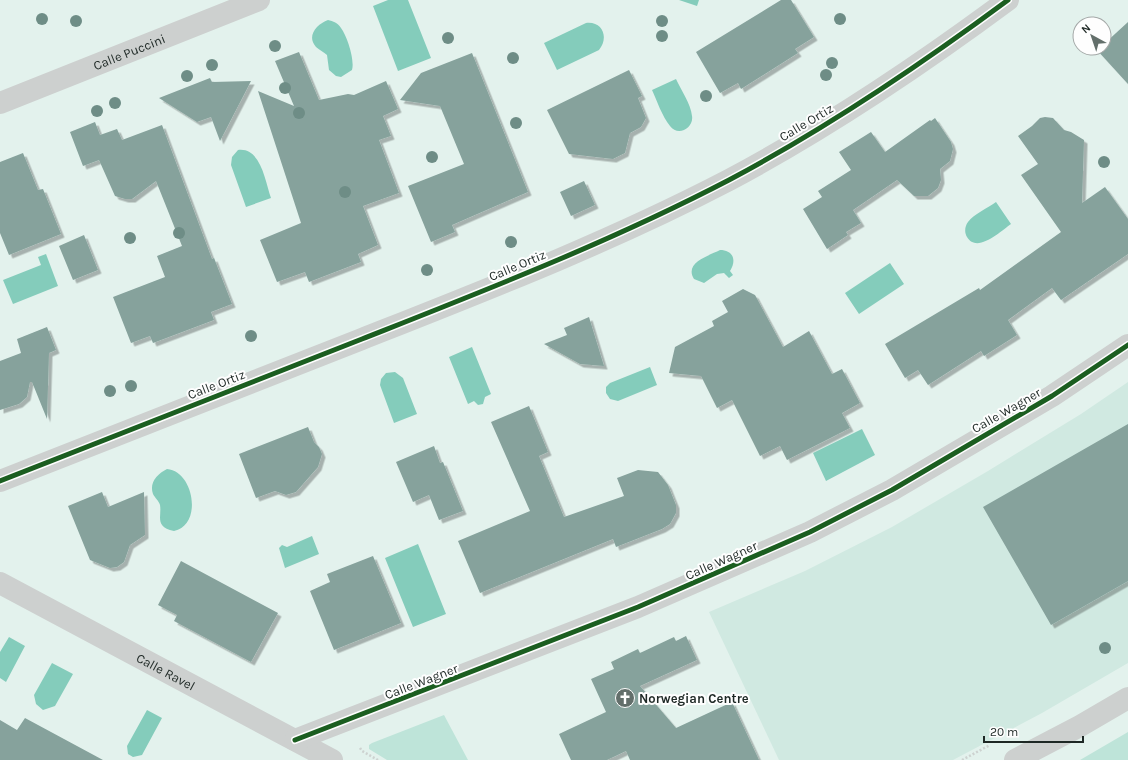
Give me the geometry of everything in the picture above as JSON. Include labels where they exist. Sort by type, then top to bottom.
[{"type":"street","name":"Calle Puccini","points":[[0,103],[259,0]]},
{"type":"street","name":"Calle Ortiz","points":[[0,481],[475,295],[610,238],[729,180],[816,131],[933,55],[1008,0]]},
{"type":"street","name":"Calle Wagner","points":[[295,740],[638,608],[810,532],[892,490],[1027,411],[1128,345]]},
{"type":"street","name":"Calle Ravel","points":[[0,583],[332,760]]},
{"type":"street","points":[[1015,760],[1080,726],[1128,698]]},
{"type":"path","points":[[362,751],[378,760]]},
{"type":"shaded area","points":[[388,0],[408,0],[431,58],[398,71],[373,6]]},
{"type":"shaded area","points":[[679,0],[699,0],[697,6]]},
{"type":"shaded area","points":[[328,20],[335,22],[341,28],[348,42],[351,54],[353,66],[352,70],[341,77],[336,76],[329,70],[327,55],[316,47],[312,39],[314,31],[317,27]]},
{"type":"shaded area","points":[[586,23],[597,25],[603,31],[604,40],[599,50],[557,70],[544,43]]},
{"type":"shaded area","points":[[676,79],[688,102],[692,116],[691,124],[685,130],[681,131],[673,129],[667,122],[652,90]]},
{"type":"shaded area","points":[[238,150],[246,151],[257,159],[261,166],[271,198],[246,207],[231,165],[232,157]]},
{"type":"shaded area","points":[[996,202],[1011,224],[989,240],[977,243],[971,242],[965,233],[967,224],[974,216]]},
{"type":"shaded area","points":[[720,250],[724,250],[731,254],[733,263],[730,271],[733,275],[729,278],[724,273],[717,274],[704,283],[694,279],[692,269],[695,264]]},
{"type":"shaded area","points":[[46,254],[58,286],[13,304],[3,280],[41,265],[38,257]]},
{"type":"shaded area","points":[[890,263],[904,284],[859,314],[845,293]]},
{"type":"shaded area","points":[[472,347],[491,394],[485,397],[483,404],[478,405],[474,401],[468,404],[449,357]]},
{"type":"shaded area","points":[[650,367],[657,385],[618,401],[610,399],[606,393],[606,387],[610,383]]},
{"type":"shaded area","points":[[395,372],[403,378],[417,414],[394,423],[380,385],[381,379],[386,373]]},
{"type":"shaded area","points":[[1128,382],[1128,663],[1042,713],[953,760],[779,760],[709,612],[805,571],[892,527],[1081,414]]},
{"type":"shaded area","points":[[862,429],[875,455],[826,481],[813,453]]},
{"type":"shaded area","points":[[167,469],[176,472],[184,479],[192,498],[192,509],[189,519],[183,527],[174,531],[164,527],[161,524],[160,505],[152,490],[153,483],[157,476]]},
{"type":"shaded area","points":[[312,536],[319,554],[285,568],[279,548],[282,545],[287,547]]},
{"type":"shaded area","points":[[418,544],[446,614],[413,627],[385,558]]},
{"type":"shaded area","points":[[9,637],[25,646],[6,682],[0,678],[0,652]]},
{"type":"shaded area","points":[[52,663],[73,674],[55,706],[43,710],[36,704],[34,695]]},
{"type":"shaded area","points":[[147,710],[162,718],[142,755],[133,757],[128,754],[127,746]]},
{"type":"shaded area","points":[[444,715],[468,760],[387,760],[369,749],[369,745],[372,743]]},
{"type":"shaded area","points":[[1128,732],[1128,760],[1080,760]]},
{"type":"building","points":[[781,0],[791,0],[814,37],[795,49],[798,53],[741,89],[738,83],[720,93],[696,52]]},
{"type":"building","points":[[1128,22],[1128,84],[1102,56],[1112,56],[1112,37]]},
{"type":"building","points":[[299,52],[319,100],[348,94],[354,95],[386,81],[398,109],[383,116],[391,136],[379,140],[399,193],[363,206],[378,245],[358,254],[361,262],[309,282],[305,272],[277,282],[260,240],[301,223],[258,91],[294,106],[275,61]]},
{"type":"building","points":[[472,53],[528,192],[452,225],[455,232],[431,242],[408,186],[464,164],[440,106],[400,100],[421,73]]},
{"type":"building","points":[[629,70],[642,96],[638,98],[646,118],[641,127],[630,133],[625,153],[613,159],[569,154],[547,110]]},
{"type":"building","points":[[210,78],[212,82],[251,81],[220,141],[211,117],[197,122],[159,98]]},
{"type":"building","points":[[935,118],[951,142],[953,149],[950,161],[940,169],[941,180],[938,188],[928,196],[914,196],[897,180],[853,210],[861,223],[846,232],[848,235],[827,249],[803,209],[822,197],[818,191],[851,170],[839,152],[871,132],[885,152]]},
{"type":"building","points":[[1040,118],[1053,118],[1064,130],[1071,132],[1084,140],[1082,203],[1105,187],[1128,219],[1128,254],[1061,300],[1052,288],[1008,320],[1017,335],[984,356],[981,351],[928,385],[918,370],[905,378],[885,344],[979,288],[980,290],[1061,232],[1021,175],[1038,164],[1018,136]]},
{"type":"building","points":[[95,122],[100,135],[117,129],[122,140],[162,125],[212,259],[214,258],[232,304],[211,312],[214,320],[153,343],[150,336],[131,343],[113,297],[165,277],[157,256],[182,246],[156,181],[132,199],[125,199],[115,196],[99,160],[83,166],[70,132]]},
{"type":"building","points":[[23,153],[38,190],[43,189],[61,234],[9,255],[0,233],[0,162]]},
{"type":"building","points":[[584,181],[595,205],[571,216],[560,192]]},
{"type":"building","points":[[84,235],[98,270],[73,280],[59,246]]},
{"type":"building","points":[[743,289],[755,295],[783,347],[809,331],[832,374],[842,369],[860,403],[842,413],[850,428],[787,460],[780,446],[760,456],[732,400],[717,408],[701,376],[669,373],[675,347],[714,326],[712,321],[728,312],[722,301]]},
{"type":"building","points":[[589,317],[604,366],[580,364],[544,344],[567,335],[564,328]]},
{"type":"building","points":[[47,327],[56,350],[49,353],[47,419],[32,382],[30,382],[27,397],[19,404],[0,410],[0,361],[21,353],[17,339]]},
{"type":"building","points":[[529,406],[548,452],[539,456],[564,517],[624,496],[617,478],[638,470],[658,472],[668,485],[676,505],[676,513],[670,524],[662,529],[616,547],[613,539],[480,593],[458,541],[530,511],[491,422]]},
{"type":"building","points":[[1128,424],[1128,581],[1051,625],[983,507]]},
{"type":"building","points":[[308,427],[314,442],[319,447],[322,454],[318,467],[296,492],[286,495],[275,491],[256,498],[239,454]]},
{"type":"building","points":[[434,446],[440,463],[443,462],[463,511],[439,520],[429,495],[413,502],[396,462]]},
{"type":"building","points":[[102,492],[108,507],[144,492],[145,535],[130,545],[124,562],[117,567],[110,568],[90,560],[68,506]]},
{"type":"building","points":[[373,556],[401,623],[334,650],[310,591],[330,582],[327,574]]},
{"type":"building","points":[[181,561],[278,613],[251,662],[174,621],[177,615],[158,605]]},
{"type":"building","name":"Norwegian Centre","points":[[686,636],[697,660],[640,686],[676,728],[732,702],[759,760],[630,760],[626,751],[607,760],[571,760],[559,734],[606,712],[591,679],[614,669],[611,662],[638,649],[640,653],[674,637],[676,641]]},
{"type":"building","points":[[25,718],[103,760],[0,760],[0,720],[17,730]]},
{"type":"cycle path","points":[[0,481],[501,284],[593,245],[684,203],[729,180],[837,118],[941,49],[1008,0]]},
{"type":"cycle path","points":[[295,740],[638,607],[810,532],[892,490],[1052,396],[1128,345]]},
{"type":"place","name":"Norwegian Centre","points":[[625,698]]}]
